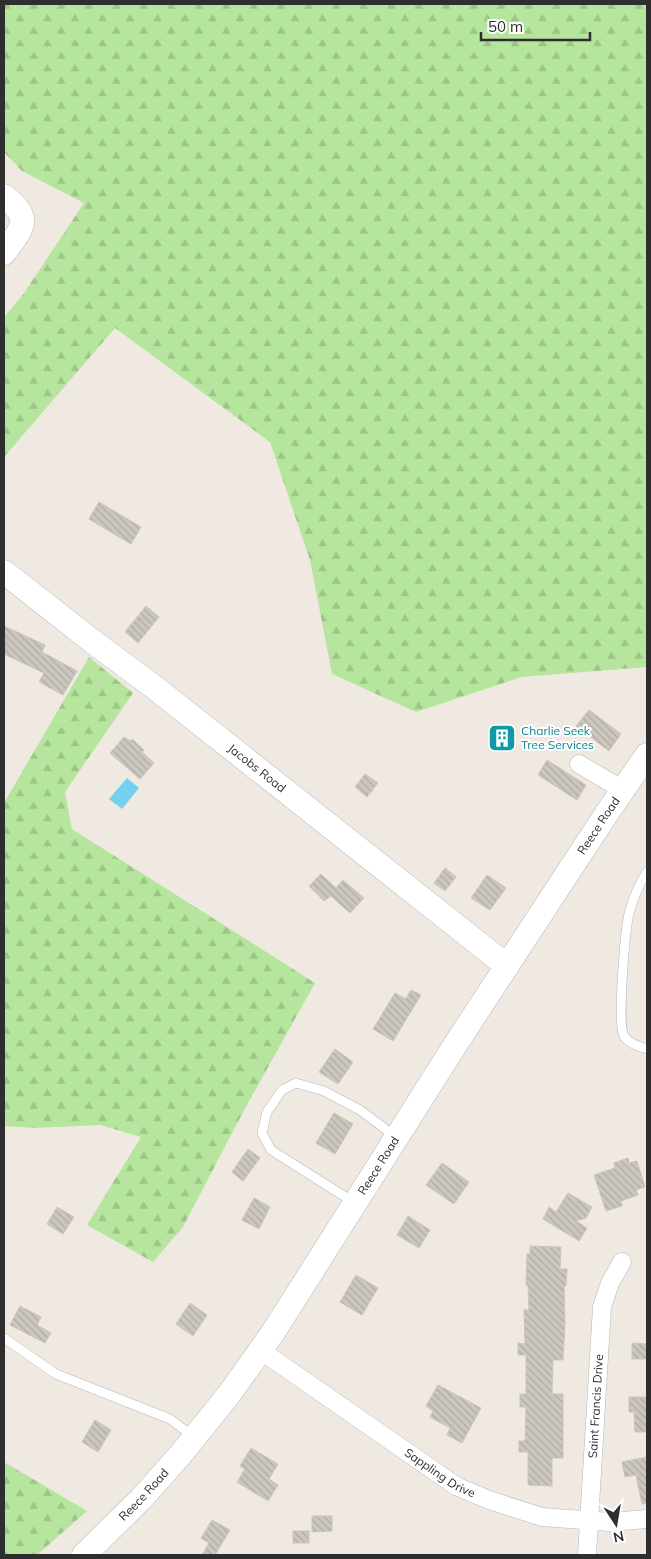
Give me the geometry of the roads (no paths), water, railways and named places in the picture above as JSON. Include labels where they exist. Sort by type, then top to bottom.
[{"type":"main road","points":[[4,196],[19,210],[22,219],[22,227],[4,252]]},
{"type":"main road","name":"Jacobs Road","points":[[4,572],[507,966]]},
{"type":"main road","name":"Reece Road","points":[[84,1555],[141,1499],[194,1438],[230,1393],[274,1331],[457,1042],[647,755]]},
{"type":"street","points":[[579,764],[623,790]]},
{"type":"street","name":"Saint Francis Drive","points":[[587,1555],[602,1307],[610,1283],[622,1262]]},
{"type":"street","name":"Sappling Drive","points":[[260,1350],[456,1486],[489,1500],[542,1517],[610,1522],[647,1519]]},
{"type":"lane","points":[[647,872],[639,884],[630,912],[625,942],[621,1022],[624,1036],[634,1044],[647,1049]]},
{"type":"lane","points":[[355,1203],[271,1150],[262,1133],[268,1112],[282,1090],[296,1083],[324,1091],[360,1110],[396,1138]]},
{"type":"lane","points":[[4,1338],[56,1374],[170,1419],[194,1438]]},
{"type":"water","points":[[127,778],[139,788],[122,809],[109,799]]},
{"type":"place","name":"Charlie Seek Tree Services","points":[[502,738]]}]
